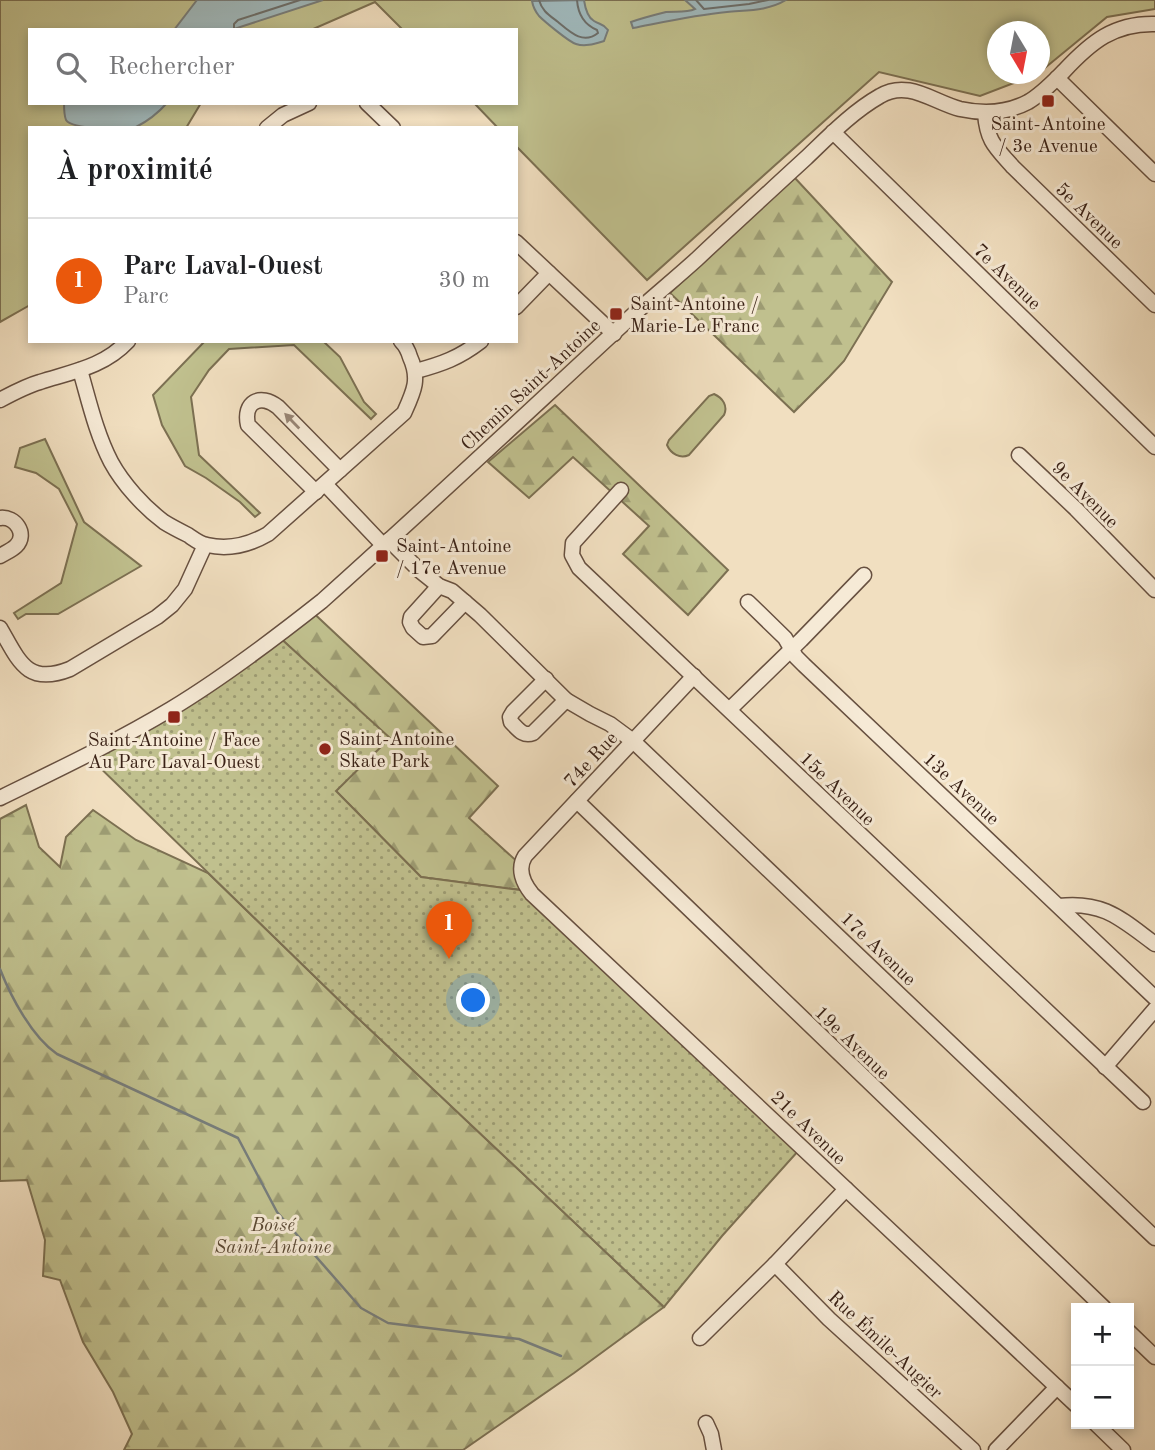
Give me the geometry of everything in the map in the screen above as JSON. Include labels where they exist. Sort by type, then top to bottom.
[{"type":"street","name":"Chemin Saint-Antoine","points":[[0,798],[171,709],[278,636],[323,601],[833,132],[868,103],[883,94],[911,90],[959,109],[985,113],[1010,109],[1028,102],[1057,78],[1080,53],[1110,32],[1124,27],[1155,24]]},
{"type":"street","points":[[1057,78],[1155,174]]},
{"type":"street","points":[[269,126],[283,115],[305,105]]},
{"type":"street","points":[[369,105],[391,126]]},
{"type":"street","name":"5e Avenue","points":[[985,113],[991,143],[1155,305]]},
{"type":"street","name":"7e Avenue","points":[[833,132],[1155,447]]},
{"type":"street","points":[[518,244],[614,334]]},
{"type":"street","points":[[518,305],[549,273]]},
{"type":"street","points":[[0,400],[37,382],[80,370],[110,357],[126,343]]},
{"type":"street","points":[[80,370],[104,448],[113,466],[141,501],[164,522],[205,545],[233,546],[254,542],[268,534],[404,413],[414,392],[416,370],[403,343]]},
{"type":"street","points":[[416,370],[459,357],[478,343]]},
{"type":"street","name":"17e Avenue","points":[[340,470],[269,400],[259,400],[250,405],[246,414],[248,425],[419,570],[465,602],[566,700],[610,724],[634,741],[1155,1238]]},
{"type":"street","name":"9e Avenue","points":[[1019,455],[1155,590]]},
{"type":"street","name":"15e Avenue","points":[[621,491],[573,543],[572,555],[579,568],[1143,1102]]},
{"type":"street","points":[[0,518],[14,520],[19,527],[20,537],[17,546],[0,556]]},
{"type":"street","points":[[0,628],[27,669],[40,674],[55,674],[70,669],[172,605],[184,589],[205,545]]},
{"type":"street","points":[[730,709],[864,575]]},
{"type":"street","points":[[439,586],[411,617],[413,628],[424,637],[432,636],[465,602]]},
{"type":"street","name":"13e Avenue","points":[[748,602],[785,638],[804,665],[1155,998]]},
{"type":"street","name":"74e Rue","points":[[521,872],[525,856],[694,676]]},
{"type":"street","points":[[546,679],[513,712],[511,722],[524,734],[533,733],[566,700]]},
{"type":"street","name":"19e Avenue","points":[[577,801],[1099,1303]]},
{"type":"street","name":"21e Avenue","points":[[521,872],[532,894],[1071,1400]]},
{"type":"street","points":[[1059,906],[1080,904],[1106,911],[1155,944]]},
{"type":"street","points":[[1105,1067],[1155,1009]]},
{"type":"street","points":[[700,1338],[846,1189]]},
{"type":"street","name":"Rue Émile-Augier","points":[[775,1264],[973,1450]]},
{"type":"street","points":[[1134,1337],[1155,1357]]},
{"type":"street","points":[[996,1450],[1057,1387]]},
{"type":"street","points":[[706,1423],[714,1450]]},
{"type":"street","points":[[1101,1429],[1123,1450]]},
{"type":"green space","points":[[0,0],[1155,0],[1155,9],[1107,17],[1050,64],[1050,21],[987,21],[987,84],[1011,84],[980,96],[879,72],[647,280],[518,148],[518,126],[496,126],[476,105],[518,105],[518,28],[401,28],[375,2],[316,28],[28,28],[28,105],[200,105],[187,126],[28,126],[28,306],[0,322]]},
{"type":"green space","points":[[794,177],[892,282],[844,361],[794,412],[670,293]]},
{"type":"green space","points":[[203,343],[325,343],[340,357],[364,402],[376,414],[371,419],[294,345],[229,349],[209,370],[191,397],[199,455],[260,513],[255,517],[240,502],[185,466],[162,425],[153,395]]},
{"type":"green space","points":[[714,394],[724,403],[724,415],[689,455],[679,456],[673,453],[667,445],[669,440],[709,396]]},
{"type":"green space","points":[[555,405],[728,570],[688,615],[623,554],[649,526],[573,457],[529,498],[488,462]]},
{"type":"green space","points":[[45,439],[84,522],[141,566],[58,614],[26,614],[18,619],[14,613],[61,583],[77,524],[59,489],[36,473],[15,467],[20,448]]},
{"type":"green space","points":[[306,606],[498,786],[469,818],[521,865],[528,891],[421,877],[336,791],[389,738],[278,636]]},
{"type":"green space","points":[[278,636],[390,738],[336,791],[421,877],[528,891],[799,1150],[722,1236],[664,1307],[343,1004],[87,755]]},
{"type":"green space","name":"Boisé Saint-Antoine","points":[[26,805],[39,847],[60,867],[66,837],[93,810],[136,840],[208,873],[664,1307],[463,1450],[124,1450],[132,1434],[113,1392],[83,1342],[60,1280],[43,1276],[45,1240],[27,1180],[0,1181],[0,819]]},
{"type":"water","points":[[197,0],[323,0],[237,28],[176,28]]},
{"type":"water","points":[[584,0],[590,17],[608,30],[604,41],[586,45],[573,42],[539,16],[532,1]]},
{"type":"water","points":[[685,0],[786,0],[765,8],[703,15],[633,28],[631,22],[639,19],[666,12],[695,9]]},
{"type":"water","points":[[64,105],[165,105],[137,126],[78,126],[65,118]]},
{"type":"waterway","points":[[0,969],[16,1004],[31,1027],[57,1054],[238,1138],[277,1212],[361,1308],[388,1323],[519,1339],[561,1356]]},
{"type":"place","name":"Saint-Antoine / 3e Avenue","points":[[1048,101]]},
{"type":"place","name":"Saint-Antoine / Marie-Le Franc","points":[[616,314]]},
{"type":"place","name":"Saint-Antoine / 17e Avenue","points":[[382,556]]},
{"type":"place","name":"Saint-Antoine / Face Au Parc Laval-Ouest","points":[[174,717]]},
{"type":"place","name":"Saint-Antoine Skate Park","points":[[325,749]]},
{"type":"place","name":"Parc Laval-Ouest","points":[[449,959]]}]
